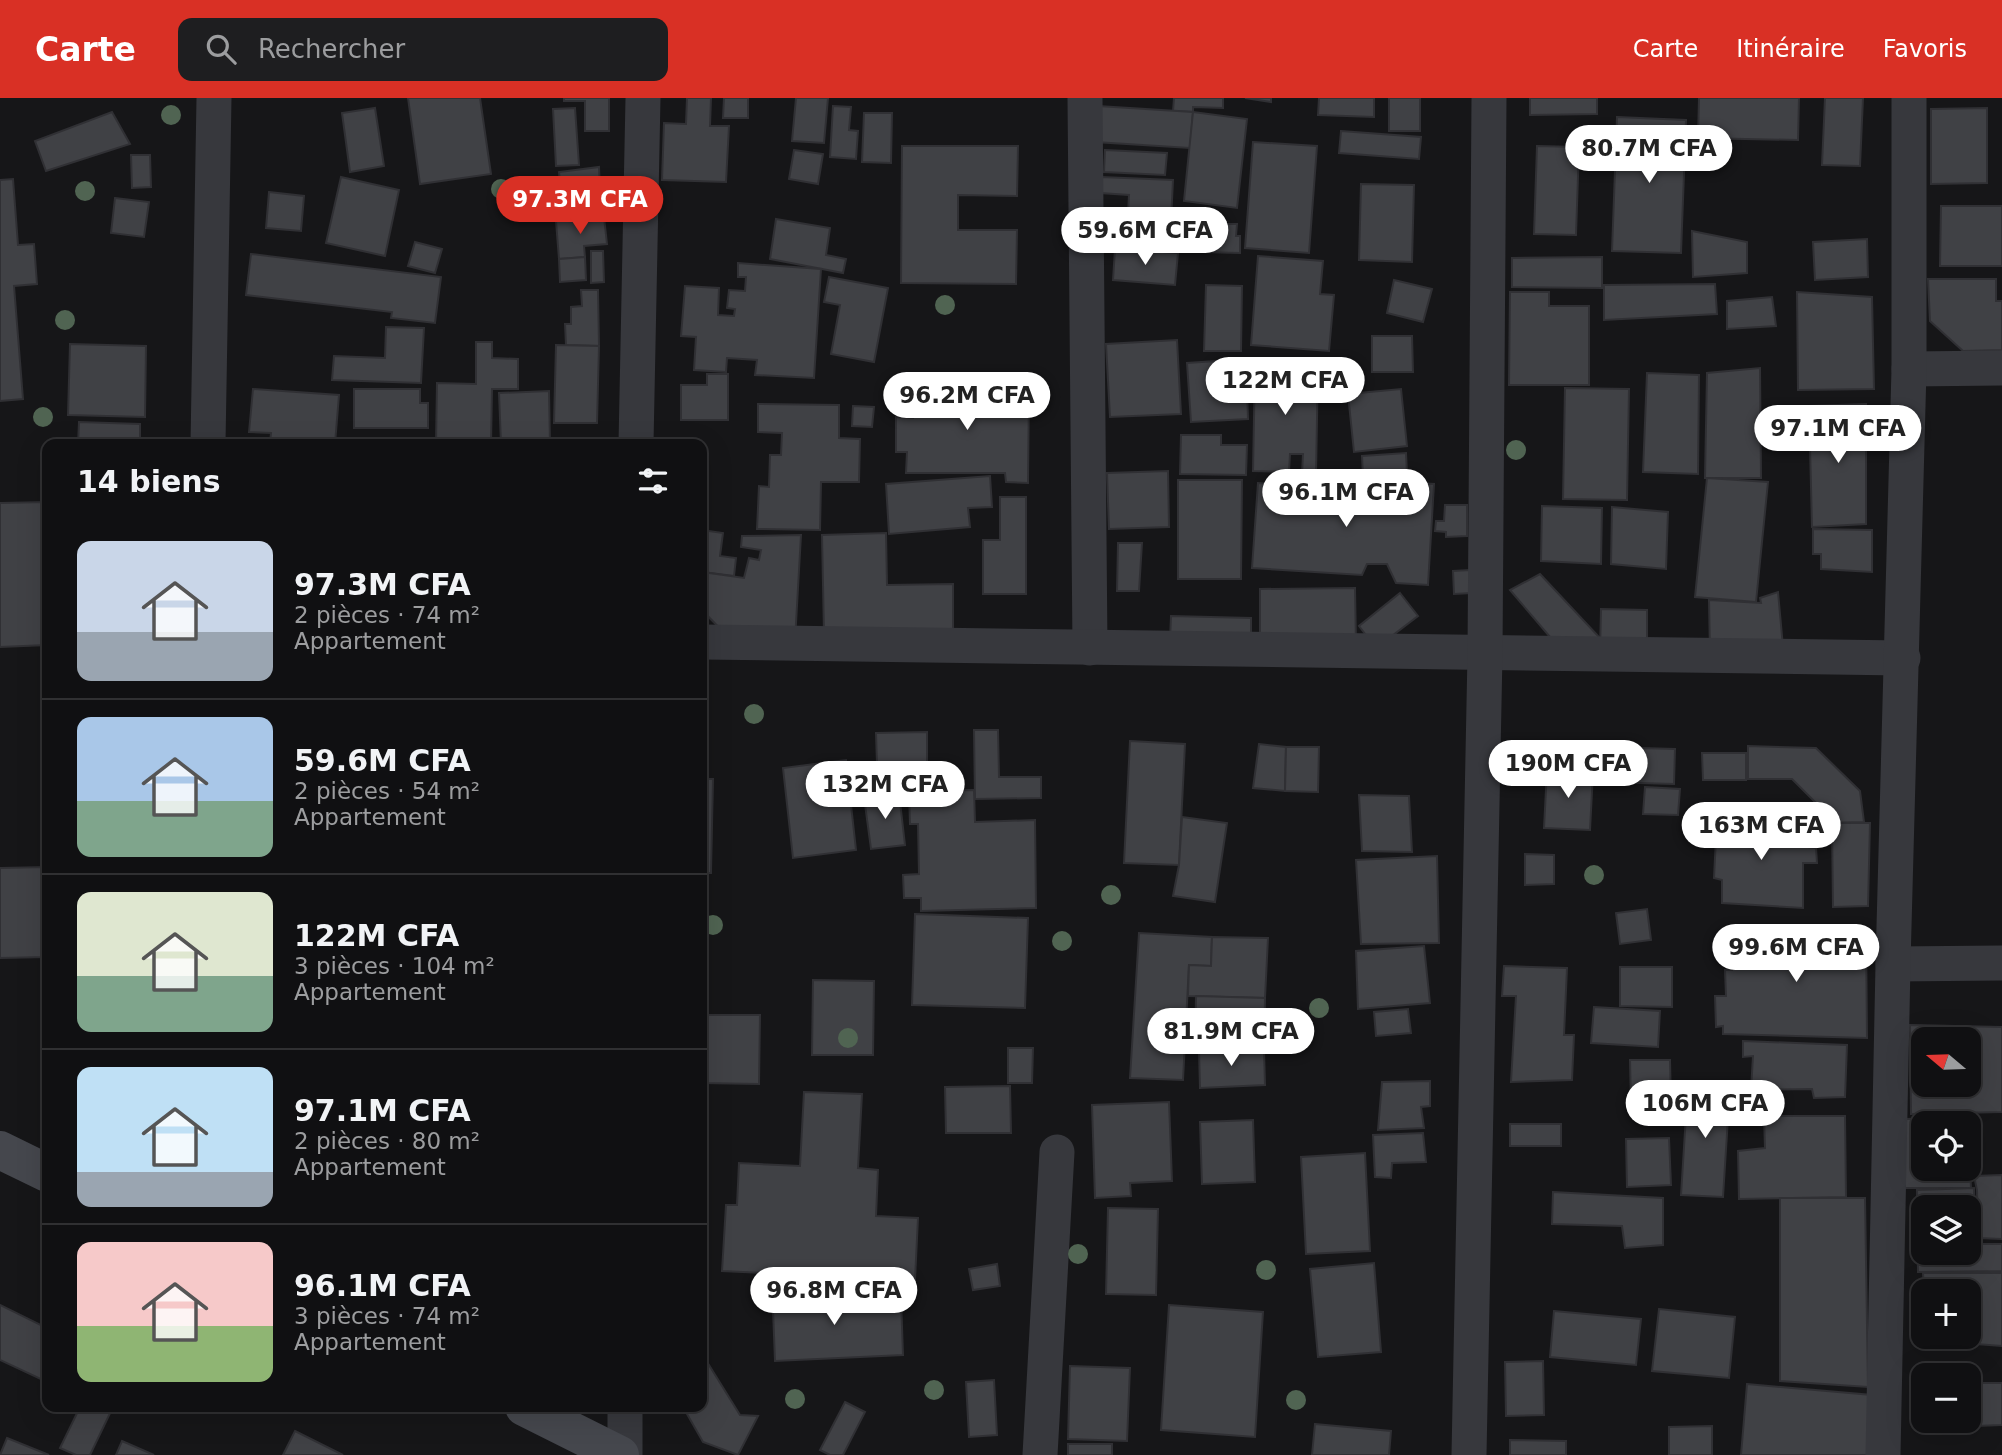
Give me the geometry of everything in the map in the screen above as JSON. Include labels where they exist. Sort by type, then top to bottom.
[{"type":"street","points":[[208,439],[214,98]]},
{"type":"street","points":[[636,439],[643,98]]},
{"type":"street","points":[[1084,98],[1090,648]]},
{"type":"street","points":[[1469,1455],[1485,654],[1489,98]]},
{"type":"street","points":[[1883,1455],[1909,369],[1909,98]]},
{"type":"street","points":[[1909,369],[2002,368]]},
{"type":"street","points":[[707,642],[1903,658]]},
{"type":"street","points":[[1893,964],[2002,962]]},
{"type":"street","points":[[0,1150],[42,1170]]},
{"type":"street","points":[[1040,1455],[1057,1152]]},
{"type":"street","points":[[534,1412],[622,1455],[625,1412]]},
{"type":"building","points":[[408,98],[480,98],[491,174],[420,184]]},
{"type":"building","points":[[564,98],[609,98],[609,131],[585,131],[585,101],[564,101]]},
{"type":"building","points":[[687,98],[711,98],[710,126],[729,126],[726,182],[662,180],[664,123],[686,124]]},
{"type":"building","points":[[724,98],[748,98],[748,118],[723,118]]},
{"type":"building","points":[[796,98],[828,98],[824,143],[792,141]]},
{"type":"building","points":[[1174,98],[1223,98],[1223,108],[1193,107],[1193,112],[1173,111]]},
{"type":"building","points":[[1245,98],[1271,98],[1271,102]]},
{"type":"building","points":[[1319,98],[1374,98],[1374,117],[1318,115]]},
{"type":"building","points":[[1389,98],[1420,98],[1420,131],[1389,131]]},
{"type":"building","points":[[1530,98],[1597,98],[1597,114],[1530,115]]},
{"type":"building","points":[[1699,98],[1799,98],[1798,140],[1698,138]]},
{"type":"building","points":[[1825,98],[1863,98],[1860,166],[1822,165]]},
{"type":"building","points":[[833,106],[851,107],[849,130],[858,131],[856,159],[830,157]]},
{"type":"building","points":[[1098,106],[1193,112],[1190,148],[1095,142]]},
{"type":"building","points":[[375,108],[384,166],[350,172],[342,113]]},
{"type":"building","points":[[575,108],[579,165],[556,166],[553,109]]},
{"type":"building","points":[[1987,108],[1987,183],[1931,184],[1931,109]]},
{"type":"building","points":[[112,112],[130,144],[46,171],[35,141]]},
{"type":"building","points":[[1193,112],[1247,119],[1237,208],[1184,201]]},
{"type":"building","points":[[864,113],[892,113],[891,163],[862,162]]},
{"type":"building","points":[[1617,117],[1686,120],[1681,253],[1612,251]]},
{"type":"building","points":[[1341,131],[1421,137],[1419,159],[1339,153]]},
{"type":"building","points":[[1253,142],[1317,146],[1309,253],[1245,248]]},
{"type":"building","points":[[902,146],[1018,146],[1017,196],[958,195],[958,230],[1017,230],[1016,284],[901,283]]},
{"type":"building","points":[[1537,146],[1579,147],[1576,235],[1534,234]]},
{"type":"building","points":[[794,150],[823,154],[818,184],[789,179]]},
{"type":"building","points":[[1105,150],[1167,153],[1165,175],[1104,172]]},
{"type":"building","points":[[131,155],[150,155],[151,187],[132,188]]},
{"type":"building","points":[[599,167],[600,189],[561,192],[559,172]]},
{"type":"building","points":[[341,177],[399,190],[385,256],[326,243]]},
{"type":"building","points":[[1101,177],[1173,180],[1170,242],[1096,238],[1097,212],[1128,214],[1129,195],[1100,193]]},
{"type":"building","points":[[13,179],[18,245],[34,244],[37,284],[14,286],[23,399],[0,401],[0,180]]},
{"type":"building","points":[[1361,184],[1414,185],[1412,262],[1359,260]]},
{"type":"building","points":[[600,189],[604,217],[556,221],[554,193]]},
{"type":"building","points":[[269,192],[304,196],[301,231],[266,228]]},
{"type":"building","points":[[115,198],[149,202],[144,237],[111,233]]},
{"type":"building","points":[[1941,206],[2002,206],[2002,266],[1940,266]]},
{"type":"building","points":[[1187,215],[1220,216],[1220,224],[1237,224],[1236,236],[1240,236],[1240,253],[1203,252],[1204,231],[1187,231]]},
{"type":"building","points":[[604,217],[607,244],[584,246],[585,257],[559,259],[556,221]]},
{"type":"building","points":[[776,219],[830,228],[826,255],[846,259],[843,273],[770,259]]},
{"type":"building","points":[[1692,231],[1747,242],[1747,273],[1693,277]]},
{"type":"building","points":[[1867,239],[1868,277],[1815,280],[1813,242]]},
{"type":"building","points":[[415,242],[442,249],[435,273],[408,266]]},
{"type":"building","points":[[1115,249],[1178,253],[1175,285],[1113,280]]},
{"type":"building","points":[[591,251],[603,251],[604,282],[591,283]]},
{"type":"building","points":[[251,254],[441,277],[435,323],[391,318],[392,312],[246,295]]},
{"type":"building","points":[[1258,256],[1323,261],[1320,294],[1334,295],[1329,351],[1251,345]]},
{"type":"building","points":[[585,257],[586,280],[560,282],[559,259]]},
{"type":"building","points":[[1602,257],[1602,288],[1512,287],[1512,258]]},
{"type":"building","points":[[738,263],[821,269],[814,378],[755,375],[757,360],[727,358],[726,372],[694,370],[696,337],[681,336],[685,286],[719,288],[718,315],[734,316],[735,309],[727,308],[729,290],[745,291],[746,277],[738,277]]},
{"type":"building","points":[[829,277],[888,288],[874,362],[831,354],[840,305],[824,302]]},
{"type":"building","points":[[1928,279],[1996,279],[1996,301],[2002,301],[2002,350],[1963,351],[1930,321]]},
{"type":"building","points":[[1394,280],[1432,289],[1423,322],[1387,313]]},
{"type":"building","points":[[1715,284],[1717,314],[1604,320],[1604,285]]},
{"type":"building","points":[[1206,285],[1242,286],[1241,351],[1204,351]]},
{"type":"building","points":[[581,290],[598,290],[599,346],[566,345],[565,324],[571,324],[571,307],[582,306]]},
{"type":"building","points":[[1510,292],[1549,292],[1549,306],[1589,306],[1589,385],[1509,385]]},
{"type":"building","points":[[1797,292],[1872,297],[1874,389],[1798,390]]},
{"type":"building","points":[[1772,297],[1776,326],[1727,329],[1727,301]]},
{"type":"building","points":[[386,327],[424,328],[421,383],[332,380],[334,356],[385,358]]},
{"type":"building","points":[[1372,336],[1412,336],[1413,372],[1372,372]]},
{"type":"building","points":[[1177,340],[1181,414],[1110,417],[1106,344]]},
{"type":"building","points":[[476,342],[492,342],[492,358],[518,359],[518,389],[492,389],[491,439],[436,439],[437,383],[476,384]]},
{"type":"building","points":[[70,344],[146,346],[145,417],[68,415]]},
{"type":"building","points":[[556,345],[599,346],[597,423],[554,423]]},
{"type":"building","points":[[1246,359],[1248,419],[1191,422],[1187,363]]},
{"type":"building","points":[[1255,364],[1318,365],[1316,474],[1302,474],[1303,454],[1290,454],[1289,472],[1253,471]]},
{"type":"building","points":[[1760,368],[1761,478],[1705,478],[1707,373]]},
{"type":"building","points":[[1647,373],[1699,375],[1698,474],[1643,472]]},
{"type":"building","points":[[707,374],[728,374],[728,420],[681,420],[681,385],[707,385]]},
{"type":"building","points":[[913,387],[1029,388],[1028,483],[1006,482],[1005,473],[906,473],[907,452],[896,452],[896,417],[913,418]]},
{"type":"building","points":[[1565,388],[1629,389],[1627,500],[1563,499]]},
{"type":"building","points":[[253,389],[339,395],[335,439],[270,439],[271,433],[249,432]]},
{"type":"building","points":[[354,389],[420,389],[420,403],[428,403],[428,428],[354,428]]},
{"type":"building","points":[[1401,389],[1407,446],[1354,452],[1348,394]]},
{"type":"building","points":[[549,391],[550,439],[501,439],[499,393]]},
{"type":"building","points":[[758,404],[839,405],[839,438],[860,439],[859,482],[821,482],[820,530],[757,529],[759,486],[769,487],[770,455],[781,455],[782,433],[758,432]]},
{"type":"building","points":[[1866,404],[1866,524],[1812,527],[1809,406]]},
{"type":"building","points":[[853,406],[874,407],[872,427],[852,426]]},
{"type":"building","points":[[79,422],[140,424],[140,439],[78,439]]},
{"type":"building","points":[[1181,435],[1221,435],[1221,445],[1247,445],[1246,475],[1180,474]]},
{"type":"building","points":[[1406,453],[1407,474],[1363,477],[1362,456]]},
{"type":"building","points":[[1168,471],[1169,527],[1109,529],[1107,473]]},
{"type":"building","points":[[990,476],[992,507],[968,508],[970,527],[889,534],[886,484]]},
{"type":"building","points":[[1707,478],[1768,482],[1756,602],[1695,597]]},
{"type":"building","points":[[1178,480],[1242,480],[1241,579],[1178,579]]},
{"type":"building","points":[[1374,480],[1434,484],[1428,585],[1396,583],[1387,564],[1367,564],[1362,575],[1252,568],[1258,483],[1373,491]]},
{"type":"building","points":[[1000,497],[1026,497],[1026,594],[983,594],[983,540],[1000,540]]},
{"type":"building","points":[[42,502],[42,645],[0,647],[0,503]]},
{"type":"building","points":[[1445,505],[1467,505],[1467,536],[1446,537],[1446,532],[1435,531],[1436,521],[1444,521]]},
{"type":"building","points":[[1542,506],[1602,508],[1601,564],[1541,561]]},
{"type":"building","points":[[1612,507],[1668,512],[1666,569],[1611,564]]},
{"type":"building","points":[[1813,529],[1872,530],[1872,572],[1821,569],[1821,554],[1813,554]]},
{"type":"building","points":[[707,531],[723,533],[720,556],[736,558],[734,576],[707,573]]},
{"type":"building","points":[[886,533],[887,585],[953,584],[953,631],[824,634],[822,535]]},
{"type":"building","points":[[801,535],[795,641],[730,639],[707,615],[707,573],[744,578],[749,558],[759,560],[761,550],[741,547],[742,536]]},
{"type":"building","points":[[1118,543],[1142,543],[1139,591],[1117,591]]},
{"type":"building","points":[[1470,570],[1472,593],[1454,594],[1453,571]]},
{"type":"building","points":[[1540,574],[1600,638],[1562,651],[1510,590]]},
{"type":"building","points":[[1355,588],[1356,644],[1260,645],[1260,589]]},
{"type":"building","points":[[1778,592],[1783,647],[1710,653],[1709,600],[1761,603],[1760,598]]},
{"type":"building","points":[[1400,593],[1418,616],[1376,648],[1359,626]]},
{"type":"building","points":[[1601,609],[1647,610],[1647,650],[1600,651]]},
{"type":"building","points":[[1171,616],[1251,618],[1251,642],[1170,640]]},
{"type":"building","points":[[974,730],[998,730],[999,777],[1041,777],[1041,798],[975,799]]},
{"type":"building","points":[[927,732],[927,763],[877,764],[876,733]]},
{"type":"building","points":[[1130,741],[1185,744],[1179,865],[1124,863]]},
{"type":"building","points":[[1259,744],[1286,747],[1285,791],[1253,788]]},
{"type":"building","points":[[1748,746],[1816,748],[1860,791],[1864,822],[1823,823],[1822,809],[1792,779],[1748,779]]},
{"type":"building","points":[[1286,747],[1319,747],[1318,792],[1285,791]]},
{"type":"building","points":[[1605,747],[1675,749],[1674,784],[1604,782]]},
{"type":"building","points":[[1702,753],[1746,753],[1746,780],[1703,780]]},
{"type":"building","points":[[846,760],[856,850],[793,858],[783,768]]},
{"type":"building","points":[[1547,770],[1593,772],[1590,830],[1544,828]]},
{"type":"building","points":[[707,779],[713,779],[711,873],[707,873]]},
{"type":"building","points":[[1645,787],[1680,789],[1678,815],[1643,814]]},
{"type":"building","points":[[974,790],[975,822],[1035,820],[1036,908],[921,911],[921,898],[904,898],[903,875],[919,874],[918,824],[910,824],[909,791]]},
{"type":"building","points":[[899,793],[905,845],[871,849],[864,797]]},
{"type":"building","points":[[1359,795],[1409,796],[1412,852],[1362,851]]},
{"type":"building","points":[[1182,817],[1227,823],[1215,902],[1173,896],[1179,865]]},
{"type":"building","points":[[1717,817],[1800,821],[1800,846],[1816,848],[1817,863],[1803,863],[1803,908],[1722,903],[1722,880],[1714,878]]},
{"type":"building","points":[[1832,823],[1870,823],[1868,906],[1833,907]]},
{"type":"building","points":[[1525,854],[1554,855],[1554,884],[1525,885]]},
{"type":"building","points":[[1437,856],[1439,943],[1361,944],[1356,860]]},
{"type":"building","points":[[42,867],[42,957],[0,958],[0,868]]},
{"type":"building","points":[[1647,909],[1651,940],[1620,944],[1616,913]]},
{"type":"building","points":[[915,914],[1028,918],[1025,1008],[912,1005]]},
{"type":"building","points":[[1751,925],[1866,930],[1867,1038],[1723,1034],[1723,1026],[1716,1027],[1715,996],[1726,996],[1725,970],[1732,970],[1732,936],[1748,936]]},
{"type":"building","points":[[1139,933],[1212,937],[1211,966],[1189,965],[1183,1080],[1130,1078]]},
{"type":"building","points":[[1212,937],[1268,938],[1265,998],[1188,996],[1189,965],[1211,966]]},
{"type":"building","points":[[1424,946],[1430,1003],[1358,1009],[1356,951]]},
{"type":"building","points":[[1504,966],[1567,968],[1564,1035],[1574,1035],[1572,1080],[1511,1082],[1516,996],[1502,996]]},
{"type":"building","points":[[1620,967],[1672,967],[1672,1007],[1620,1006]]},
{"type":"building","points":[[813,980],[874,981],[873,1055],[812,1055]]},
{"type":"building","points":[[1196,996],[1265,998],[1264,1050],[1195,1049]]},
{"type":"building","points":[[1594,1007],[1660,1011],[1658,1047],[1591,1043]]},
{"type":"building","points":[[1408,1009],[1411,1033],[1376,1036],[1374,1012]]},
{"type":"building","points":[[707,1015],[760,1015],[759,1084],[707,1083]]},
{"type":"building","points":[[1910,1025],[2002,1027],[2002,1112],[1911,1111],[1911,1114]]},
{"type":"building","points":[[1743,1041],[1847,1045],[1845,1097],[1814,1098],[1812,1089],[1751,1090],[1753,1056],[1743,1057]]},
{"type":"building","points":[[1008,1048],[1033,1048],[1032,1083],[1008,1083]]},
{"type":"building","points":[[1199,1050],[1264,1050],[1265,1085],[1200,1088]]},
{"type":"building","points":[[1630,1060],[1670,1060],[1671,1103],[1631,1104]]},
{"type":"building","points":[[1430,1081],[1430,1106],[1421,1107],[1424,1128],[1378,1130],[1382,1082]]},
{"type":"building","points":[[1688,1083],[1730,1086],[1723,1197],[1681,1195]]},
{"type":"building","points":[[1010,1086],[1011,1133],[946,1133],[945,1087]]},
{"type":"building","points":[[804,1092],[862,1094],[858,1168],[878,1170],[876,1216],[918,1218],[915,1280],[722,1271],[726,1205],[737,1205],[739,1163],[800,1166]]},
{"type":"building","points":[[1169,1102],[1172,1181],[1130,1183],[1131,1196],[1095,1198],[1092,1105]]},
{"type":"building","points":[[1764,1116],[1845,1116],[1846,1197],[1739,1199],[1738,1151],[1765,1148]]},
{"type":"building","points":[[1903,1119],[1911,1119],[1911,1181],[1971,1181],[1971,1188],[1905,1188]]},
{"type":"building","points":[[1253,1120],[1255,1182],[1202,1184],[1200,1122]]},
{"type":"building","points":[[1510,1124],[1561,1124],[1561,1146],[1510,1146]]},
{"type":"building","points":[[1423,1133],[1426,1162],[1392,1163],[1391,1178],[1375,1177],[1373,1135]]},
{"type":"building","points":[[1669,1138],[1671,1185],[1627,1187],[1626,1139]]},
{"type":"building","points":[[1365,1153],[1370,1251],[1306,1254],[1301,1157]]},
{"type":"building","points":[[2002,1175],[2002,1239],[1981,1238],[1981,1195],[1977,1195],[1975,1181],[1981,1181],[1981,1176]]},
{"type":"building","points":[[1974,1188],[1974,1195],[1917,1195],[1917,1190]]},
{"type":"building","points":[[1553,1192],[1663,1198],[1663,1245],[1625,1248],[1622,1226],[1552,1224]]},
{"type":"building","points":[[1780,1198],[1865,1198],[1868,1387],[1780,1381]]},
{"type":"building","points":[[1108,1208],[1158,1209],[1156,1295],[1106,1294]]},
{"type":"building","points":[[1981,1244],[2002,1244],[2002,1271],[1918,1272],[1918,1265],[1981,1265]]},
{"type":"building","points":[[1374,1263],[1381,1352],[1318,1357],[1310,1269]]},
{"type":"building","points":[[997,1264],[1000,1286],[973,1290],[969,1269]]},
{"type":"building","points":[[1923,1273],[2002,1273],[2002,1346],[1981,1344],[1981,1279],[1923,1279]]},
{"type":"building","points":[[801,1283],[801,1302],[901,1298],[903,1355],[775,1361],[772,1284]]},
{"type":"building","points":[[0,1305],[42,1326],[42,1380],[0,1360]]},
{"type":"building","points":[[1169,1305],[1263,1312],[1255,1437],[1161,1430]]},
{"type":"building","points":[[1659,1309],[1735,1317],[1729,1378],[1652,1371]]},
{"type":"building","points":[[1554,1311],[1641,1319],[1636,1365],[1550,1357]]},
{"type":"building","points":[[1543,1361],[1544,1415],[1506,1416],[1505,1362]]},
{"type":"building","points":[[709,1365],[740,1415],[758,1416],[738,1455],[703,1442],[686,1412],[707,1412]]},
{"type":"building","points":[[1070,1366],[1130,1368],[1127,1441],[1068,1439]]},
{"type":"building","points":[[994,1380],[997,1435],[969,1437],[966,1382]]},
{"type":"building","points":[[1981,1383],[2002,1383],[2002,1425],[1981,1426]]},
{"type":"building","points":[[1747,1384],[1872,1395],[1867,1455],[1741,1455]]},
{"type":"building","points":[[845,1402],[865,1412],[843,1455],[830,1455],[820,1450]]},
{"type":"building","points":[[78,1412],[111,1412],[90,1455],[76,1455],[60,1448]]},
{"type":"building","points":[[1315,1424],[1391,1431],[1389,1455],[1312,1455]]},
{"type":"building","points":[[1712,1426],[1712,1455],[1669,1455],[1669,1427]]},
{"type":"building","points":[[295,1431],[343,1455],[283,1455]]},
{"type":"building","points":[[7,1438],[49,1455],[0,1455]]},
{"type":"building","points":[[1510,1440],[1566,1441],[1566,1455],[1510,1455]]},
{"type":"building","points":[[122,1441],[154,1455],[116,1455]]},
{"type":"building","points":[[1068,1444],[1112,1444],[1112,1455],[1068,1455]]}]
